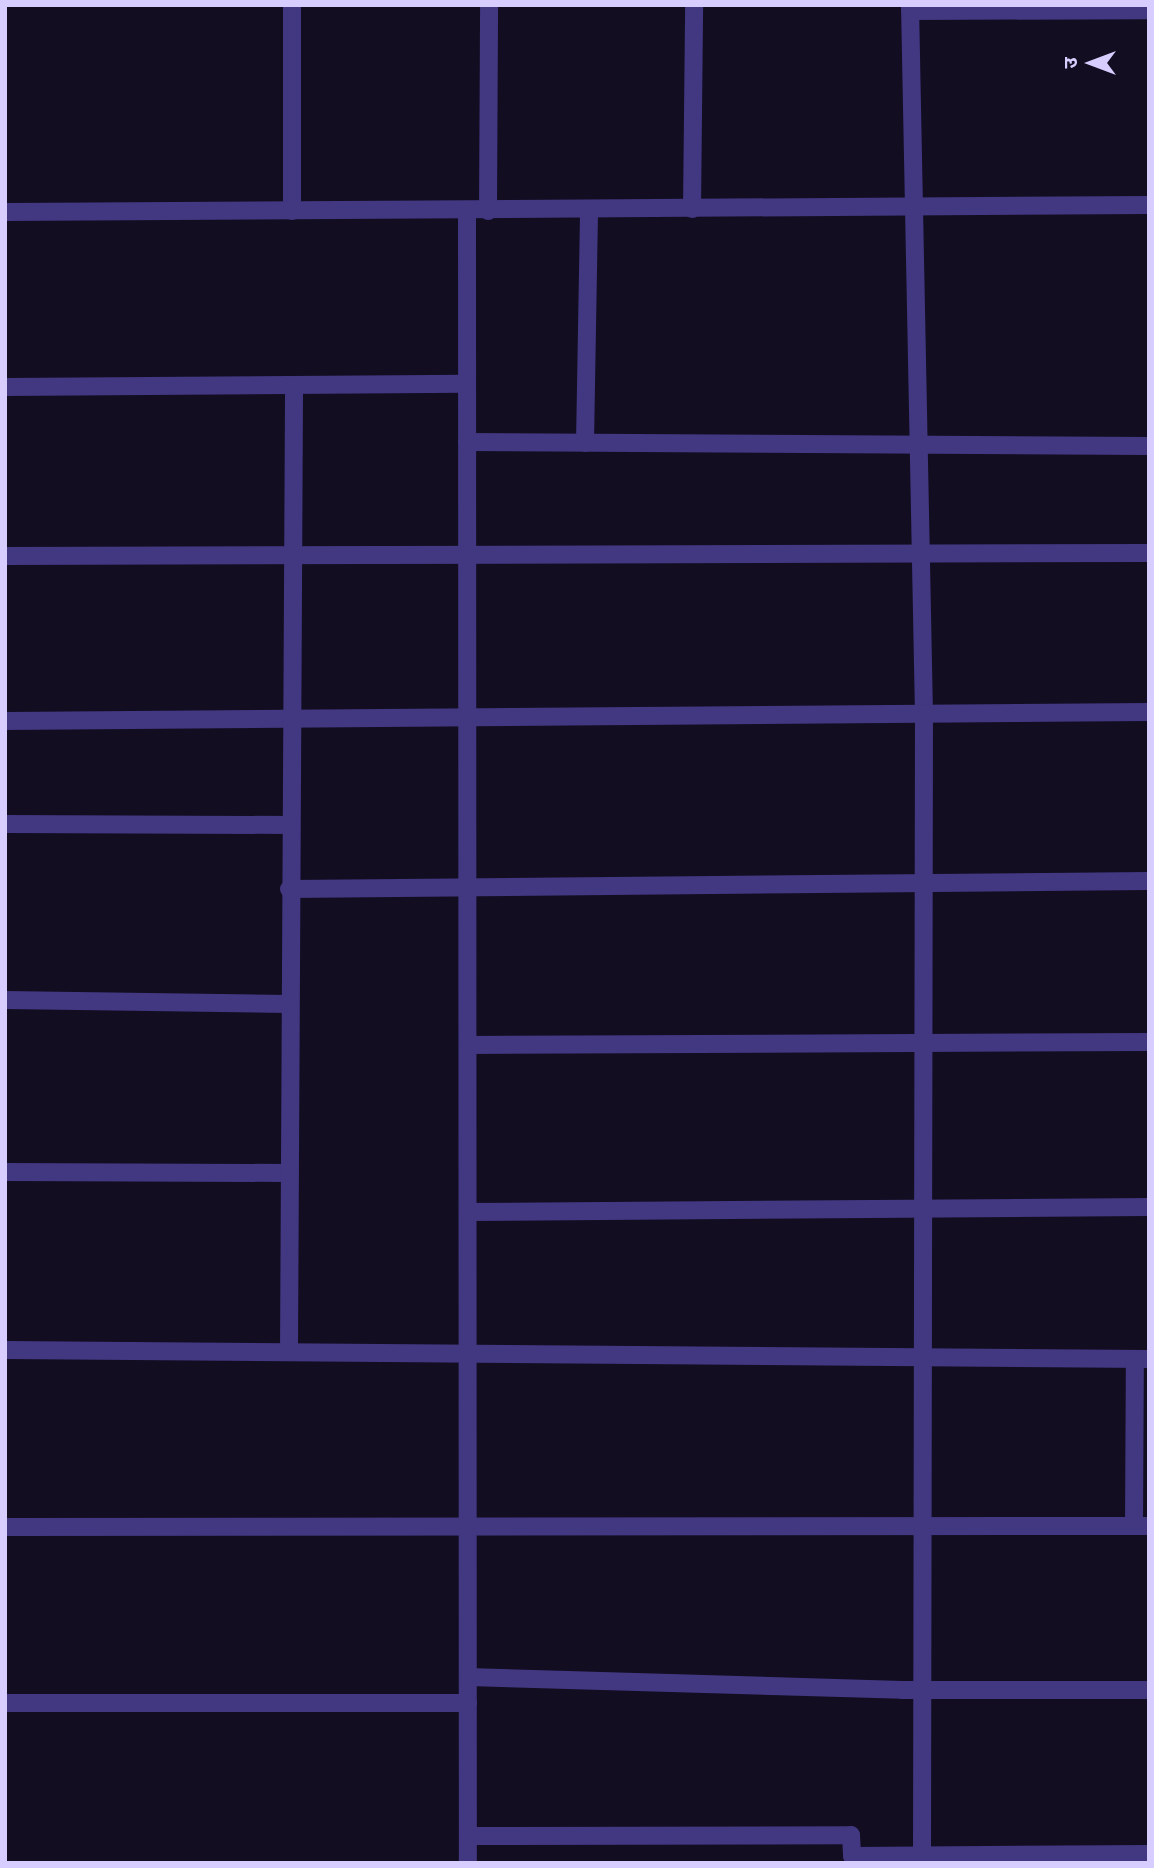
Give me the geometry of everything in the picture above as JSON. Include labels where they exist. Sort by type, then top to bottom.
[{"type":"street","points":[[292,5],[292,211]]},
{"type":"street","points":[[488,211],[489,5]]},
{"type":"street","points":[[692,209],[694,5]]},
{"type":"street","points":[[922,1859],[920,1358],[923,1208],[923,713],[910,8],[1149,10]]},
{"type":"street","points":[[5,212],[1149,205]]},
{"type":"street","points":[[585,443],[589,210]]},
{"type":"street","points":[[467,211],[468,1863]]},
{"type":"street","points":[[5,387],[467,384]]},
{"type":"street","points":[[289,1351],[286,1173],[294,385]]},
{"type":"street","points":[[467,442],[1149,446]]},
{"type":"street","points":[[5,556],[467,557],[1149,553]]},
{"type":"street","points":[[5,721],[1149,712]]},
{"type":"street","points":[[5,824],[289,825]]},
{"type":"street","points":[[289,889],[468,884],[1149,881]]},
{"type":"street","points":[[5,1000],[288,1004]]},
{"type":"street","points":[[468,1045],[1149,1042]]},
{"type":"street","points":[[5,1172],[286,1173]]},
{"type":"street","points":[[468,1212],[1149,1207]]},
{"type":"street","points":[[5,1350],[1142,1359],[1141,1526],[5,1527]]},
{"type":"street","points":[[468,1676],[921,1690],[1149,1690]]},
{"type":"street","points":[[5,1703],[468,1703]]},
{"type":"street","points":[[468,1836],[851,1835],[852,1856],[922,1859],[1149,1854]]}]
